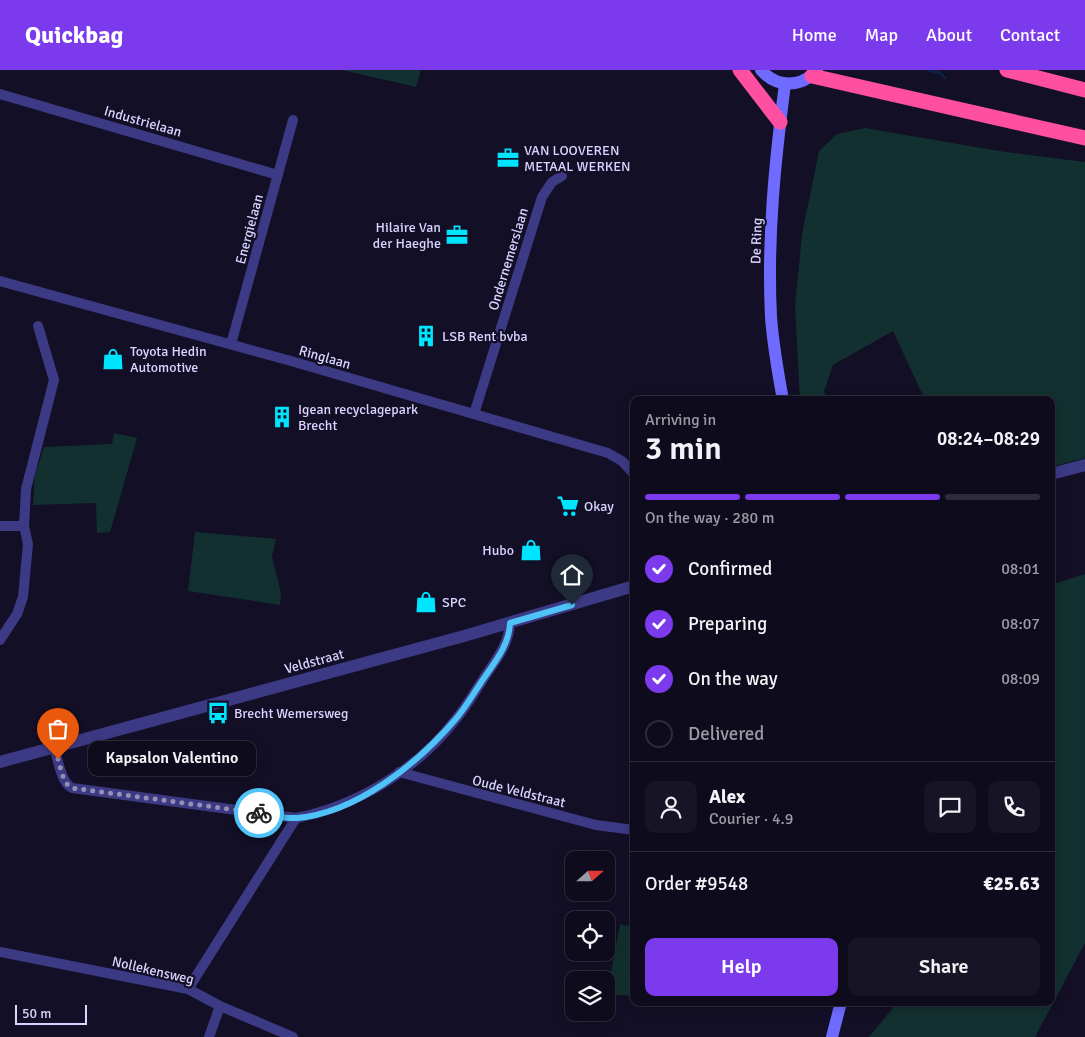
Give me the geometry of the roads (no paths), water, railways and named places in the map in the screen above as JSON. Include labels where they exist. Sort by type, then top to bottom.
[{"type":"highway","points":[[740,70],[780,122]]},
{"type":"highway","points":[[1007,70],[1085,90]]},
{"type":"highway","points":[[815,72],[1085,138]]},
{"type":"main road","points":[[761,70],[775,81],[785,84],[796,83],[815,72]]},
{"type":"main road","name":"De Ring","points":[[782,396],[771,319],[770,271],[771,224],[785,84]]},
{"type":"main road","points":[[832,1037],[840,1006]]},
{"type":"street","name":"Industrielaan","points":[[0,94],[278,175]]},
{"type":"street","name":"Energielaan","points":[[231,344],[293,120]]},
{"type":"street","name":"Ondernemerslaan","points":[[474,414],[542,197],[552,182],[562,176]]},
{"type":"street","name":"Ringlaan","points":[[0,281],[231,344],[608,453],[622,461],[630,470]]},
{"type":"street","points":[[0,640],[17,614],[23,597],[28,544],[24,526],[26,490],[32,462],[52,394],[54,380],[38,326]]},
{"type":"street","points":[[1055,473],[1085,465]]},
{"type":"street","points":[[0,526],[24,526]]},
{"type":"street","name":"Veldstraat","points":[[0,762],[510,623],[630,587]]},
{"type":"street","points":[[54,747],[64,779],[68,786],[72,788],[296,818],[320,813],[359,798],[399,772],[428,748],[455,720],[508,641],[510,623]]},
{"type":"street","name":"Oude Veldstraat","points":[[399,772],[596,825],[630,829]]},
{"type":"street","points":[[188,989],[296,818]]},
{"type":"street","name":"Nollekensweg","points":[[0,952],[188,989],[220,1006],[292,1037]]},
{"type":"street","points":[[209,1037],[220,1006]]},
{"type":"waterway","points":[[929,70],[940,73],[945,78]]},
{"type":"place","name":"VAN LOOVEREN METAAL WERKEN","points":[[508,158]]},
{"type":"place","name":"Hilaire Van der Haeghe","points":[[457,235]]},
{"type":"place","name":"LSB Rent bvba","points":[[426,336]]},
{"type":"place","name":"Toyota Hedin Automotive","points":[[113,359]]},
{"type":"place","name":"Igean recyclagepark Brecht","points":[[282,417]]},
{"type":"place","name":"Okay","points":[[568,506]]},
{"type":"place","name":"Hubo","points":[[531,550]]},
{"type":"place","name":"SPC","points":[[426,602]]},
{"type":"place","name":"Brecht Wemersweg","points":[[218,713]]},
{"type":"place","name":"Kapsalon Valentino","points":[[58,759]]}]
